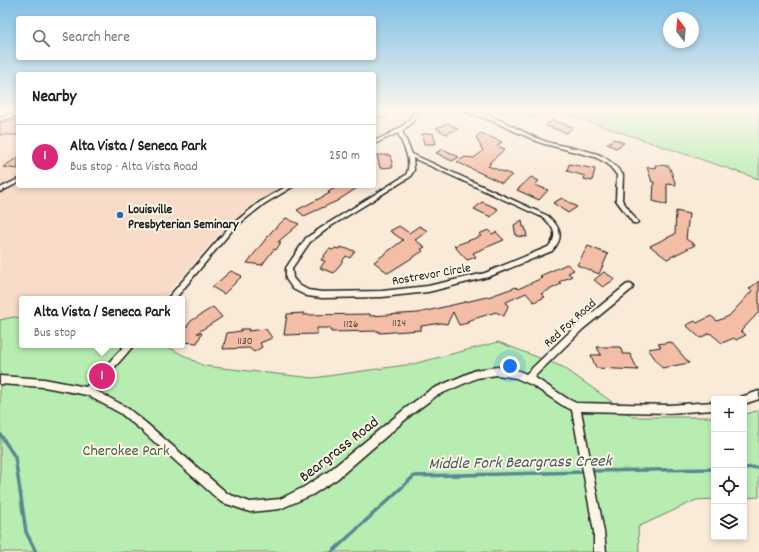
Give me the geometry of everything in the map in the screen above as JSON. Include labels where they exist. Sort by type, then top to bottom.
[{"type":"street","points":[[376,142],[388,136]]},
{"type":"street","name":"Rostrevor Circle","points":[[402,136],[410,155],[411,170],[408,176],[315,234],[305,244],[289,268],[290,279],[296,287],[307,293],[322,295],[382,294],[428,289],[492,273],[550,249],[556,244],[558,237],[557,229],[552,222],[543,215],[410,155]]},
{"type":"street","points":[[529,136],[543,142],[591,154],[606,161],[620,175],[619,200],[635,222]]},
{"type":"street","points":[[0,190],[16,182]]},
{"type":"street","points":[[0,186],[11,184]]},
{"type":"street","points":[[174,296],[232,227],[262,203],[288,188]]},
{"type":"street","name":"Red Fox Road","points":[[527,378],[580,327],[629,287]]},
{"type":"street","points":[[88,391],[127,348]]},
{"type":"street","name":"Beargrass Road","points":[[0,380],[44,383],[88,391],[123,410],[225,498],[236,503],[256,507],[280,504],[308,491],[333,475],[415,406],[433,393],[458,380],[476,374],[497,371],[517,374],[527,378],[576,407]]},
{"type":"street","points":[[747,399],[759,394]]},
{"type":"street","points":[[600,552],[599,532],[576,407],[668,409],[711,406]]},
{"type":"shaded area","name":"Louisville Presbyterian Seminary","points":[[0,136],[16,136],[16,188],[281,188],[260,200],[221,231],[165,296],[19,296],[19,318],[14,317],[0,320]]},
{"type":"green space","points":[[631,136],[759,136],[759,179]]},
{"type":"green space","name":"Cherokee Park","points":[[14,317],[19,318],[19,348],[170,348],[204,366],[313,378],[413,364],[498,342],[563,367],[633,417],[711,417],[711,499],[696,500],[638,527],[639,552],[0,552],[0,320]]},
{"type":"green space","points":[[759,410],[759,497],[747,498],[747,414]]},
{"type":"building","points":[[422,136],[434,136],[436,144],[424,144]]},
{"type":"building","points":[[487,136],[502,142],[497,146],[505,149],[489,163],[491,163],[488,166],[512,175],[502,183],[457,162],[465,157],[474,158],[483,151],[476,137]]},
{"type":"building","points":[[614,139],[624,143],[616,148],[607,144]]},
{"type":"building","points":[[443,149],[459,157],[452,161],[436,153]]},
{"type":"building","points":[[377,155],[390,155],[393,167],[380,168]]},
{"type":"building","points":[[16,158],[16,169],[3,167]]},
{"type":"building","points":[[569,164],[595,169],[592,181],[584,179],[585,176],[567,171]]},
{"type":"building","points":[[655,165],[669,166],[676,185],[667,184],[667,205],[653,201],[654,182],[652,182],[647,167],[656,168]]},
{"type":"building","points":[[531,177],[539,181],[535,185],[548,190],[539,200],[517,190]]},
{"type":"building","points":[[335,188],[357,188],[337,201],[304,216],[297,210],[330,193],[328,192]]},
{"type":"building","points":[[562,198],[577,207],[568,213],[553,203]]},
{"type":"building","points":[[482,202],[498,209],[491,217],[474,209]]},
{"type":"building","points":[[676,211],[689,214],[686,239],[695,245],[667,259],[650,246],[675,234]]},
{"type":"building","points":[[286,218],[299,224],[278,242],[281,242],[276,250],[274,249],[262,265],[247,263],[272,231]]},
{"type":"building","points":[[522,220],[527,237],[516,236],[514,225]]},
{"type":"building","points":[[399,226],[409,233],[419,226],[428,231],[415,240],[425,247],[421,249],[423,251],[388,273],[374,262],[403,240],[390,231]]},
{"type":"building","points":[[488,230],[492,234],[496,232],[504,240],[473,253],[476,257],[467,260],[454,246],[481,236],[479,234]]},
{"type":"building","points":[[588,246],[608,254],[599,274],[577,265]]},
{"type":"building","points":[[340,247],[355,251],[350,258],[346,256],[334,273],[320,268],[325,261],[321,260],[329,249],[339,249]]},
{"type":"building","points":[[567,264],[574,270],[568,273],[572,276],[559,282],[561,284],[541,294],[545,297],[534,302],[526,293],[506,302],[508,306],[504,316],[496,312],[459,325],[453,312],[447,324],[441,323],[421,326],[421,330],[379,333],[379,331],[331,332],[331,328],[317,328],[317,334],[284,335],[287,314],[370,314],[370,316],[418,313],[491,296],[516,287],[518,289],[542,278],[540,276]]},
{"type":"building","points":[[231,271],[242,276],[224,294],[212,287]]},
{"type":"building","points":[[604,272],[615,279],[603,287],[594,280]]},
{"type":"building","points":[[759,281],[759,312],[741,331],[746,335],[736,340],[734,338],[722,343],[710,333],[700,338],[686,325],[695,321],[697,323],[711,316],[717,321],[729,316],[752,291],[749,289]]},
{"type":"building","points":[[213,307],[222,317],[197,333],[202,333],[197,343],[185,342],[185,329],[191,321]]},
{"type":"building","points":[[241,329],[249,329],[248,331],[266,329],[272,338],[260,343],[262,347],[254,352],[249,348],[223,349],[227,333],[241,331]]},
{"type":"building","points":[[671,342],[689,363],[662,368],[648,349],[661,347],[658,344]]},
{"type":"building","points":[[597,347],[620,347],[623,354],[630,354],[638,370],[596,368],[591,355],[601,355]]},
{"type":"waterway","name":"Middle Fork Beargrass Creek","points":[[0,434],[15,457],[26,532],[36,552]]},
{"type":"waterway","name":"Middle Fork Beargrass Creek","points":[[747,468],[759,467]]},
{"type":"waterway","name":"Middle Fork Beargrass Creek","points":[[591,471],[711,469]]},
{"type":"waterway","name":"Middle Fork Beargrass Creek","points":[[332,552],[414,476],[586,472]]},
{"type":"place","name":"Louisville Presbyterian Seminary","points":[[120,215]]},
{"type":"place","name":"Alta Vista / Seneca Park","points":[[102,376]]}]
